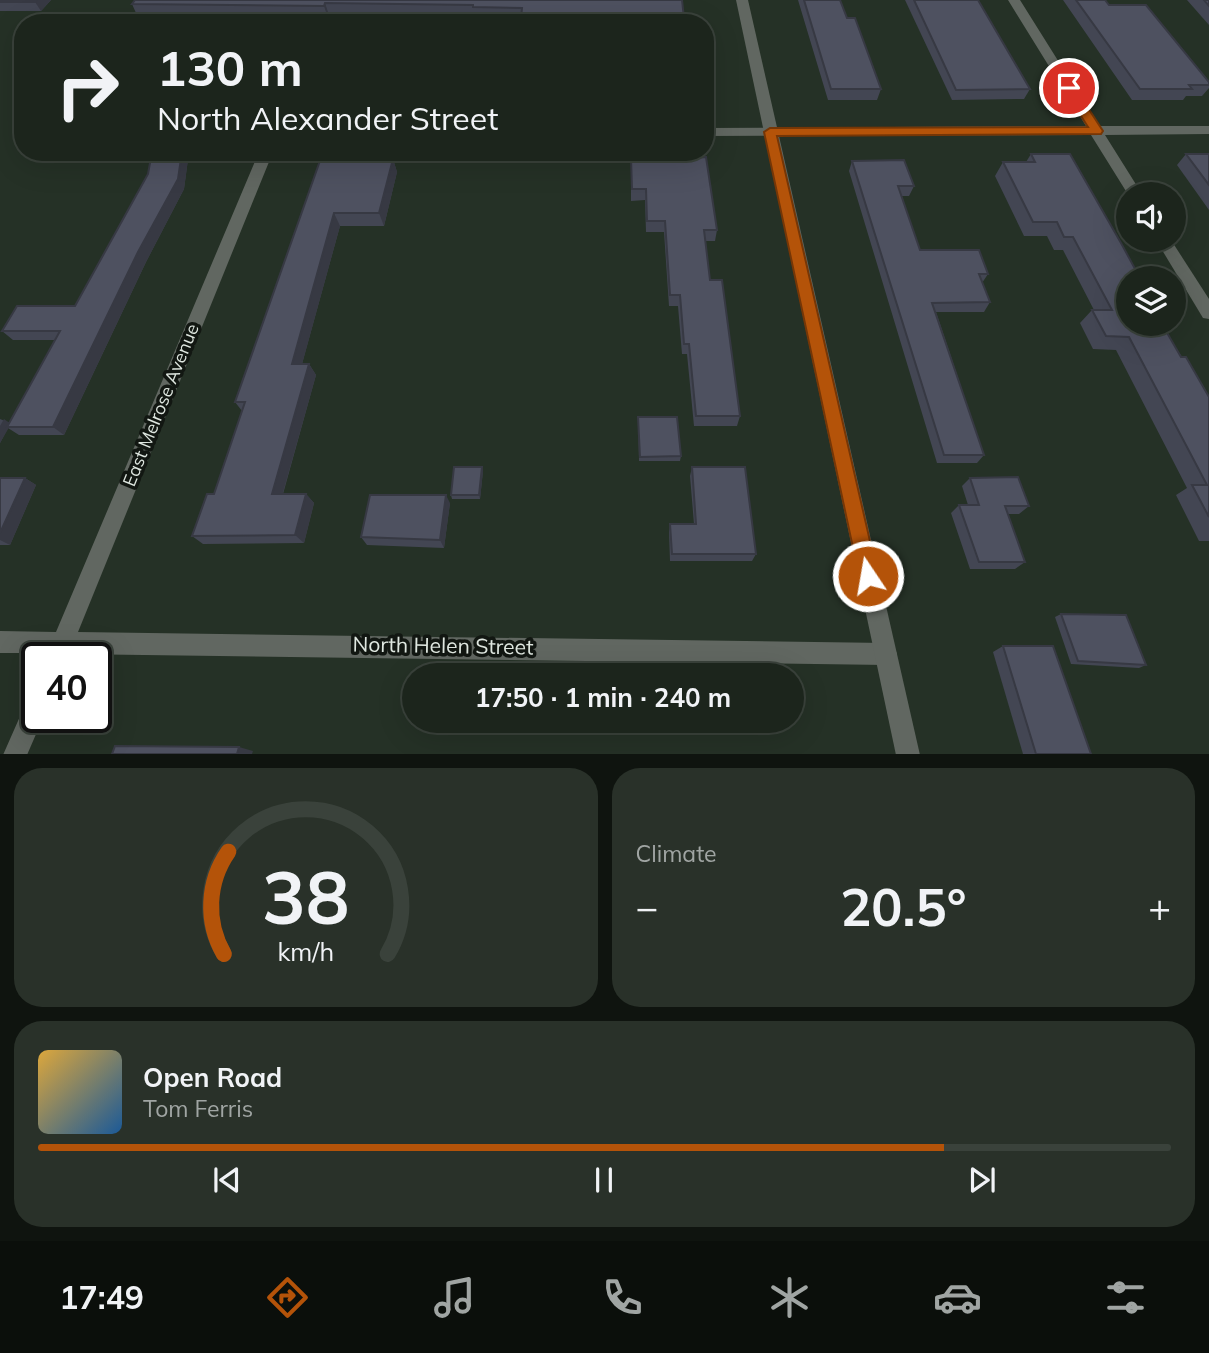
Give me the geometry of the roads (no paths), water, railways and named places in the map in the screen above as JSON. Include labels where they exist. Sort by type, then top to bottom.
[{"type":"street","points":[[742,0],[908,754]]},
{"type":"street","points":[[1014,0],[1128,182]]},
{"type":"street","points":[[714,132],[1209,130]]},
{"type":"street","name":"East Melrose Avenue","points":[[62,642],[262,161]]},
{"type":"street","points":[[1171,252],[1209,313]]},
{"type":"street","name":"North Helen Street","points":[[0,642],[21,645]]},
{"type":"street","name":"North Helen Street","points":[[112,650],[584,648],[886,654]]},
{"type":"street","points":[[15,754],[24,733]]}]
